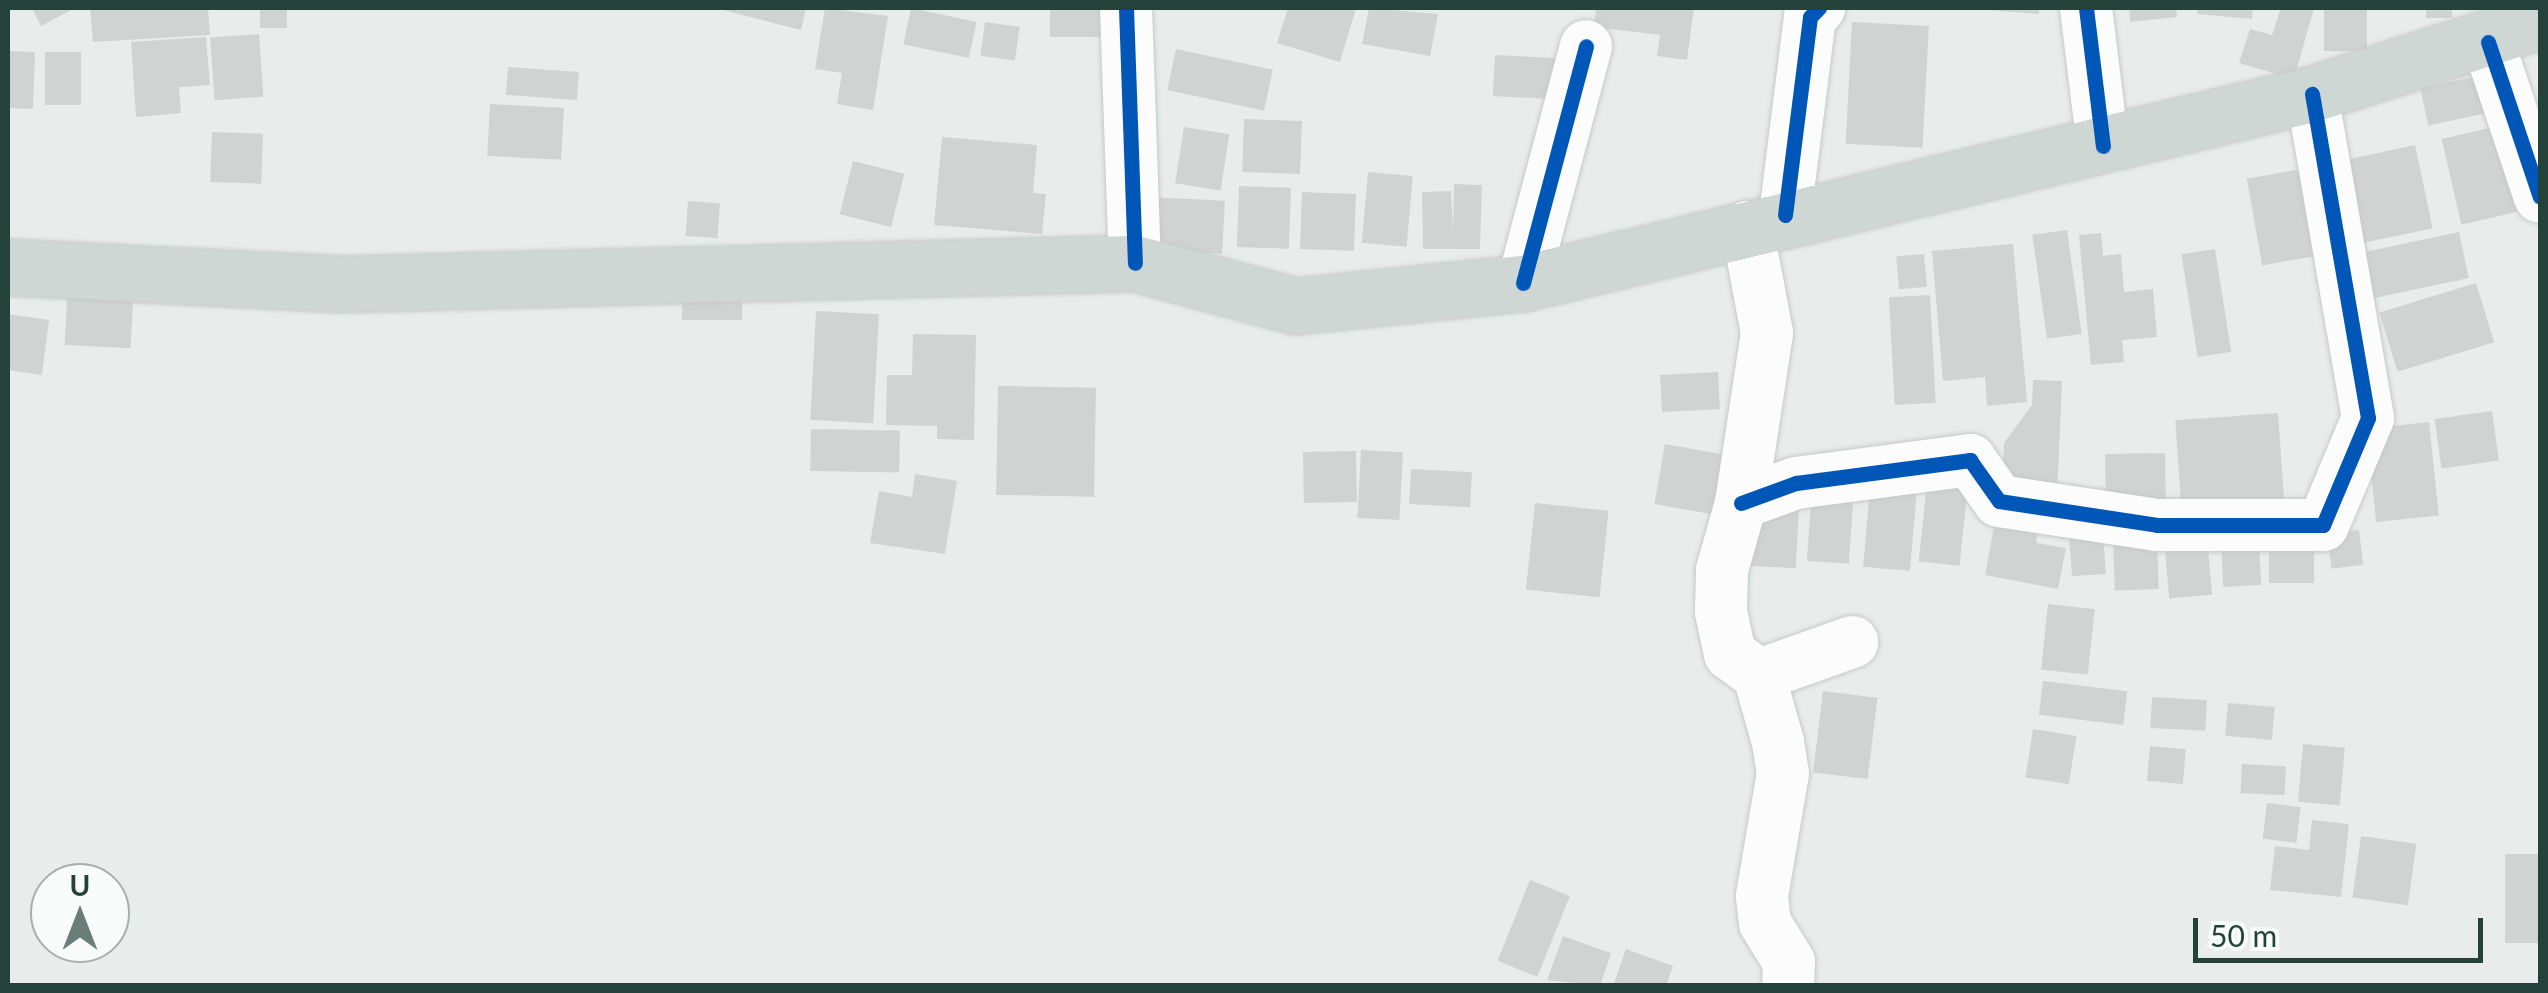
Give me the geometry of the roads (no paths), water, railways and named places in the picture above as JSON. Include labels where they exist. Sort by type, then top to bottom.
[{"type":"main road","points":[[8,267],[339,284],[1135,263],[1295,306],[1524,283],[1766,221],[2102,146],[2312,94],[2488,42],[2540,21]]},
{"type":"street","points":[[1126,8],[1135,263]]},
{"type":"street","points":[[1788,986],[1789,962],[1765,922],[1762,896],[1783,773],[1759,675],[1730,654],[1722,612],[1722,570],[1742,503],[1766,333],[1766,221],[1810,17],[1818,8]]},
{"type":"street","points":[[2086,8],[2102,146]]},
{"type":"street","points":[[2488,42],[2540,197]]},
{"type":"street","points":[[1524,283],[1586,46]]},
{"type":"street","points":[[1742,503],[1796,483],[1970,460],[2000,501],[2157,526],[2322,525],[2368,418],[2312,94]]},
{"type":"street","points":[[1759,675],[1852,642]]}]
